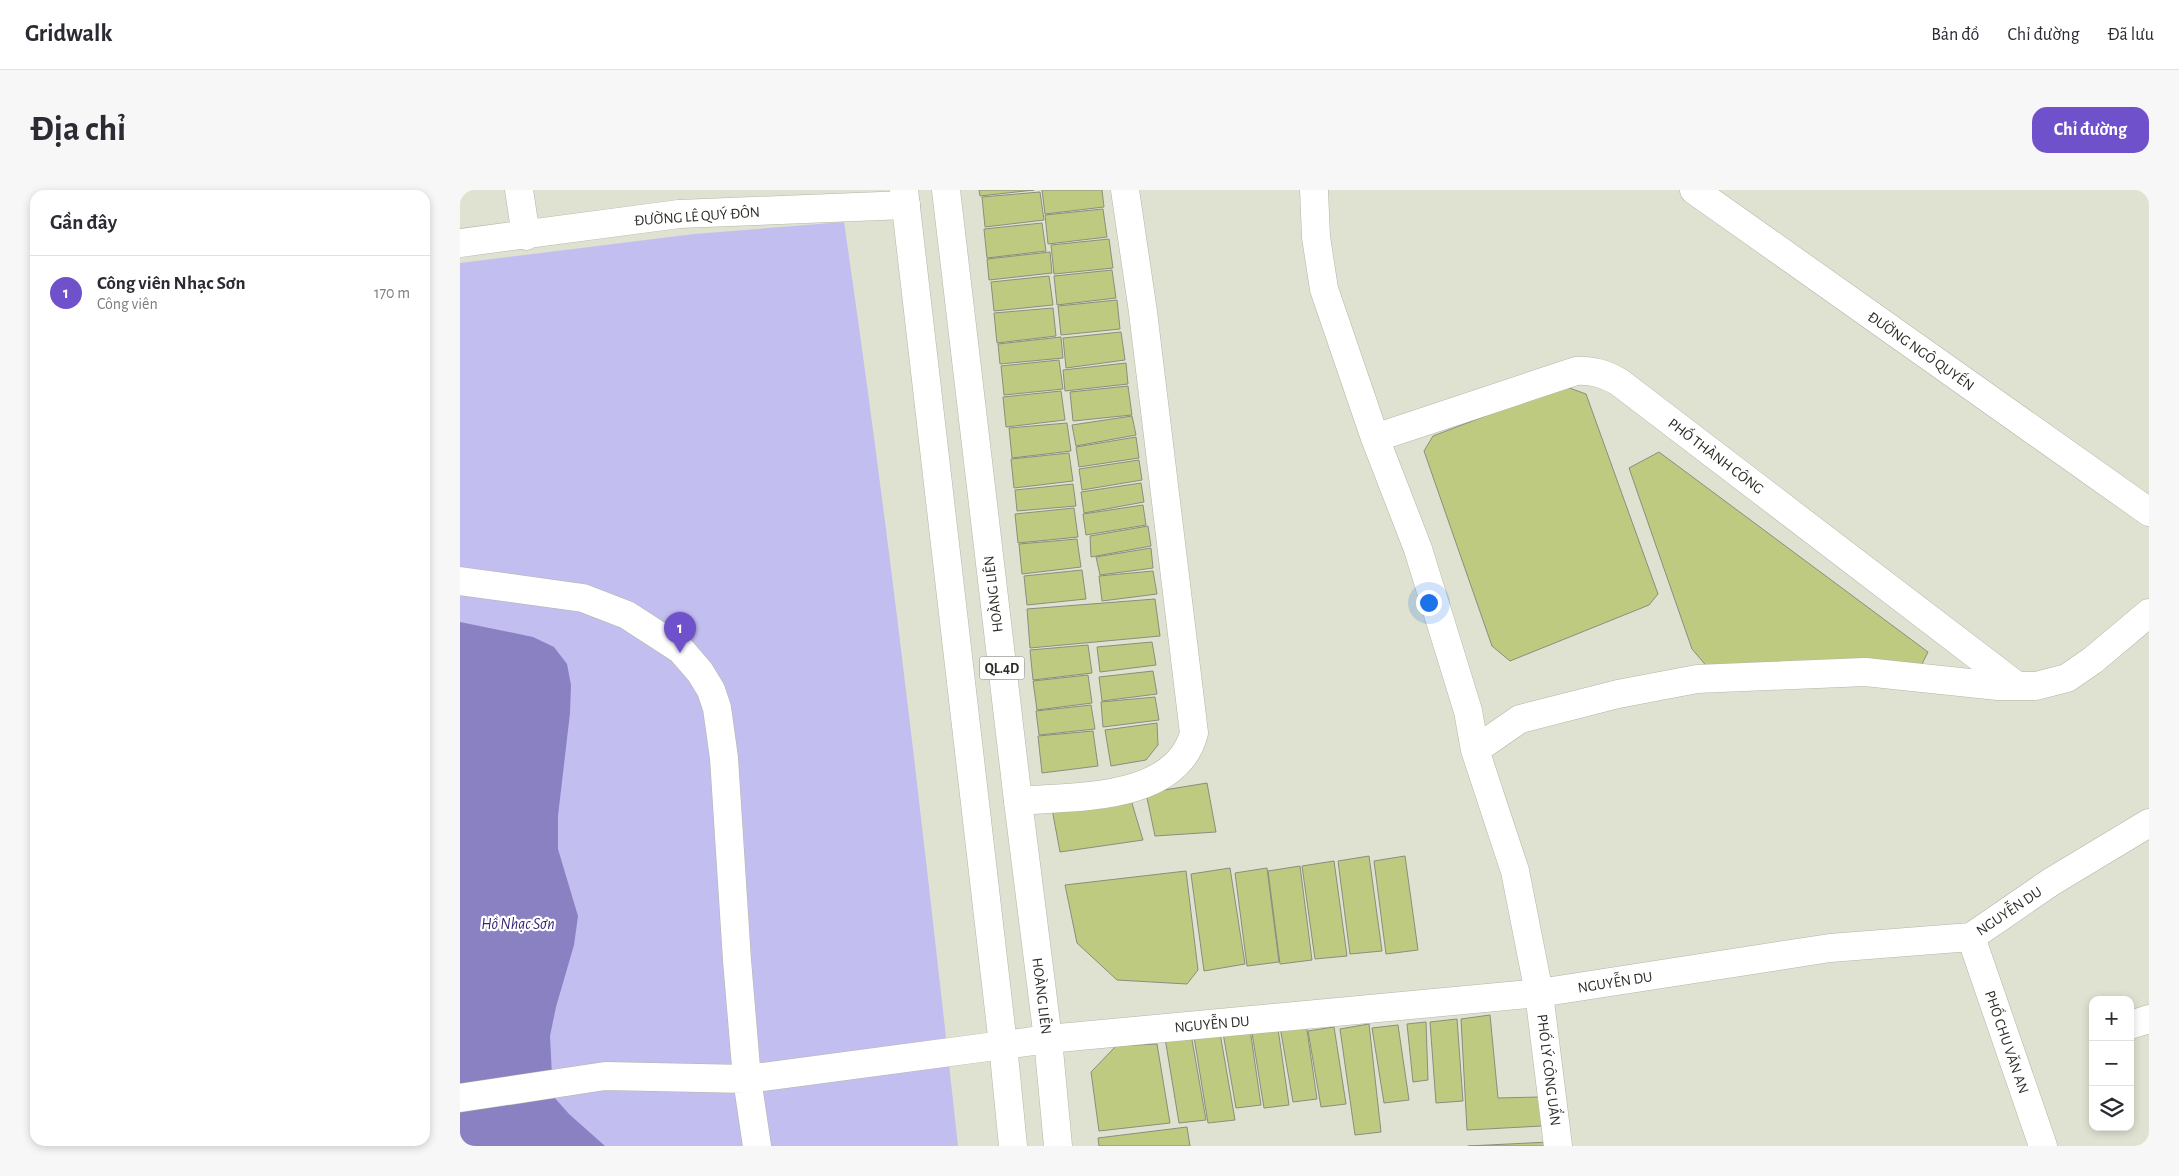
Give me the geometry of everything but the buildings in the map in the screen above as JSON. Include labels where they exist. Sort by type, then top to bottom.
[{"type":"street","points":[[519,190],[526,236]]},
{"type":"street","points":[[1018,801],[1116,793],[1144,785],[1172,767],[1184,755],[1191,744],[1194,733],[1144,322],[1125,190]]},
{"type":"street","name":"PHỐ LÝ CÔNG UẨN","points":[[1314,190],[1316,237],[1324,289],[1375,438],[1418,549],[1468,711],[1475,750],[1515,871],[1539,994],[1558,1146]]},
{"type":"street","name":"ĐƯỜNG NGÔ QUYẾN","points":[[1694,190],[2149,512]]},
{"type":"street","name":"ĐƯỜNG LÊ QUÝ ĐÔN","points":[[460,243],[526,236],[679,214],[905,197],[947,201]]},
{"type":"street","name":"QL.4D","points":[[905,197],[1013,1146]]},
{"type":"street","name":"HOÀNG LIÊN","points":[[947,201],[1048,1039],[1058,1146]]},
{"type":"street","name":"PHỐ THÀNH CÔNG","points":[[1375,438],[1576,372],[1591,371],[1606,374],[1627,388],[2017,686]]},
{"type":"street","points":[[460,580],[583,598],[627,615],[681,650],[700,672],[711,690],[717,708],[724,758],[737,960],[747,1079],[756,1146]]},
{"type":"street","points":[[1475,750],[1520,719],[1618,694],[1697,678],[1865,672],[1998,686],[2036,686],[2067,678],[2093,660],[2149,613]]},
{"type":"street","name":"NGUYỄN DU","points":[[460,1098],[605,1076],[747,1079],[1048,1039],[1539,994],[1830,948],[1971,937],[2051,882],[2149,823]]},
{"type":"street","name":"PHỐ CHU VĂN AN","points":[[1971,937],[2044,1146]]},
{"type":"street","points":[[2134,1024],[2149,1019]]},
{"type":"shaded area","points":[[844,222],[891,568],[958,1146],[460,1146],[460,263],[694,234]]},
{"type":"water","name":"Hồ Nhạc Sơn","points":[[460,622],[533,637],[554,647],[567,664],[571,685],[570,713],[558,816],[558,849],[578,916],[574,945],[556,1007],[550,1036],[553,1096],[569,1114],[605,1146],[460,1146]]},
{"type":"place","name":"Công viên Nhạc Sơn","points":[[680,653]]}]
